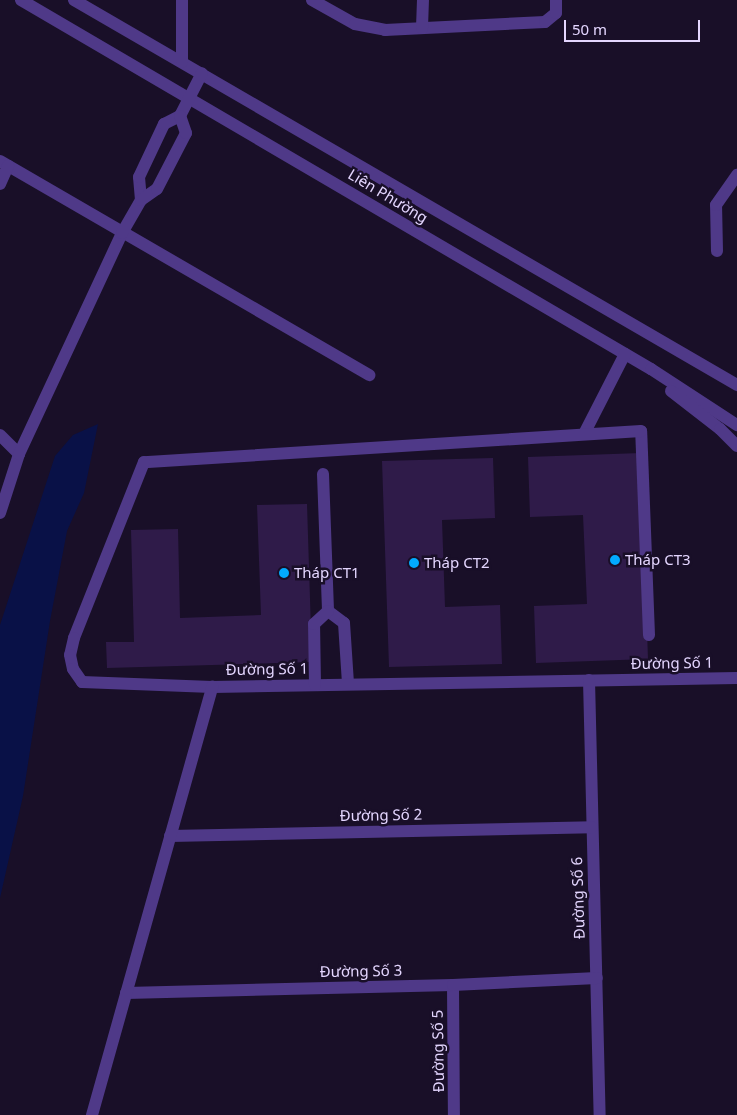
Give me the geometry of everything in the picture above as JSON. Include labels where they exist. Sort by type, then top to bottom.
[{"type":"street","name":"Liên Phường","points":[[20,0],[173,87],[188,99],[213,111],[651,368],[737,425]]},
{"type":"street","name":"Liên Phường","points":[[74,0],[737,385]]},
{"type":"street","points":[[182,0],[182,62]]},
{"type":"street","points":[[312,0],[355,24],[385,30],[545,22],[556,13],[556,0]]},
{"type":"street","points":[[422,28],[423,0]]},
{"type":"street","points":[[141,200],[139,177],[164,124],[180,116],[202,74]]},
{"type":"street","points":[[0,512],[19,454],[122,233],[141,200],[157,189],[186,133],[180,116]]},
{"type":"street","points":[[0,184],[4,164],[369,375]]},
{"type":"street","points":[[717,251],[716,205],[737,175]]},
{"type":"street","points":[[584,434],[625,354]]},
{"type":"street","points":[[651,368],[664,386],[720,429],[737,446]]},
{"type":"street","points":[[212,686],[82,682],[73,669],[70,655],[74,638],[144,462],[641,431],[649,635]]},
{"type":"street","points":[[0,435],[19,454]]},
{"type":"street","points":[[315,685],[314,624],[328,611],[323,474]]},
{"type":"street","points":[[328,611],[344,623],[348,684]]},
{"type":"street","name":"Đường Số 1","points":[[92,1115],[212,686],[737,678]]},
{"type":"street","name":"Đường Số 6","points":[[588,680],[600,1115]]},
{"type":"street","name":"Đường Số 2","points":[[170,836],[592,827]]},
{"type":"street","name":"Đường Số 3","points":[[126,993],[452,985],[597,978]]},
{"type":"street","name":"Đường Số 5","points":[[452,985],[455,1115]]},
{"type":"shaded area","points":[[98,424],[84,493],[67,531],[50,621],[23,796],[0,898],[0,625],[55,456],[73,435]]},
{"type":"building","name":"Tháp CT3","points":[[641,453],[648,659],[536,663],[534,606],[587,604],[583,515],[530,517],[528,457]]},
{"type":"building","name":"Tháp CT2","points":[[493,458],[495,518],[442,520],[445,607],[500,605],[502,664],[389,667],[382,461]]},
{"type":"building","name":"Tháp CT1","points":[[307,504],[312,662],[107,668],[106,642],[134,642],[131,530],[178,529],[180,618],[261,615],[257,505]]},
{"type":"place","name":"Tháp CT3","points":[[615,560]]},
{"type":"place","name":"Tháp CT2","points":[[414,563]]},
{"type":"place","name":"Tháp CT1","points":[[284,573]]}]
